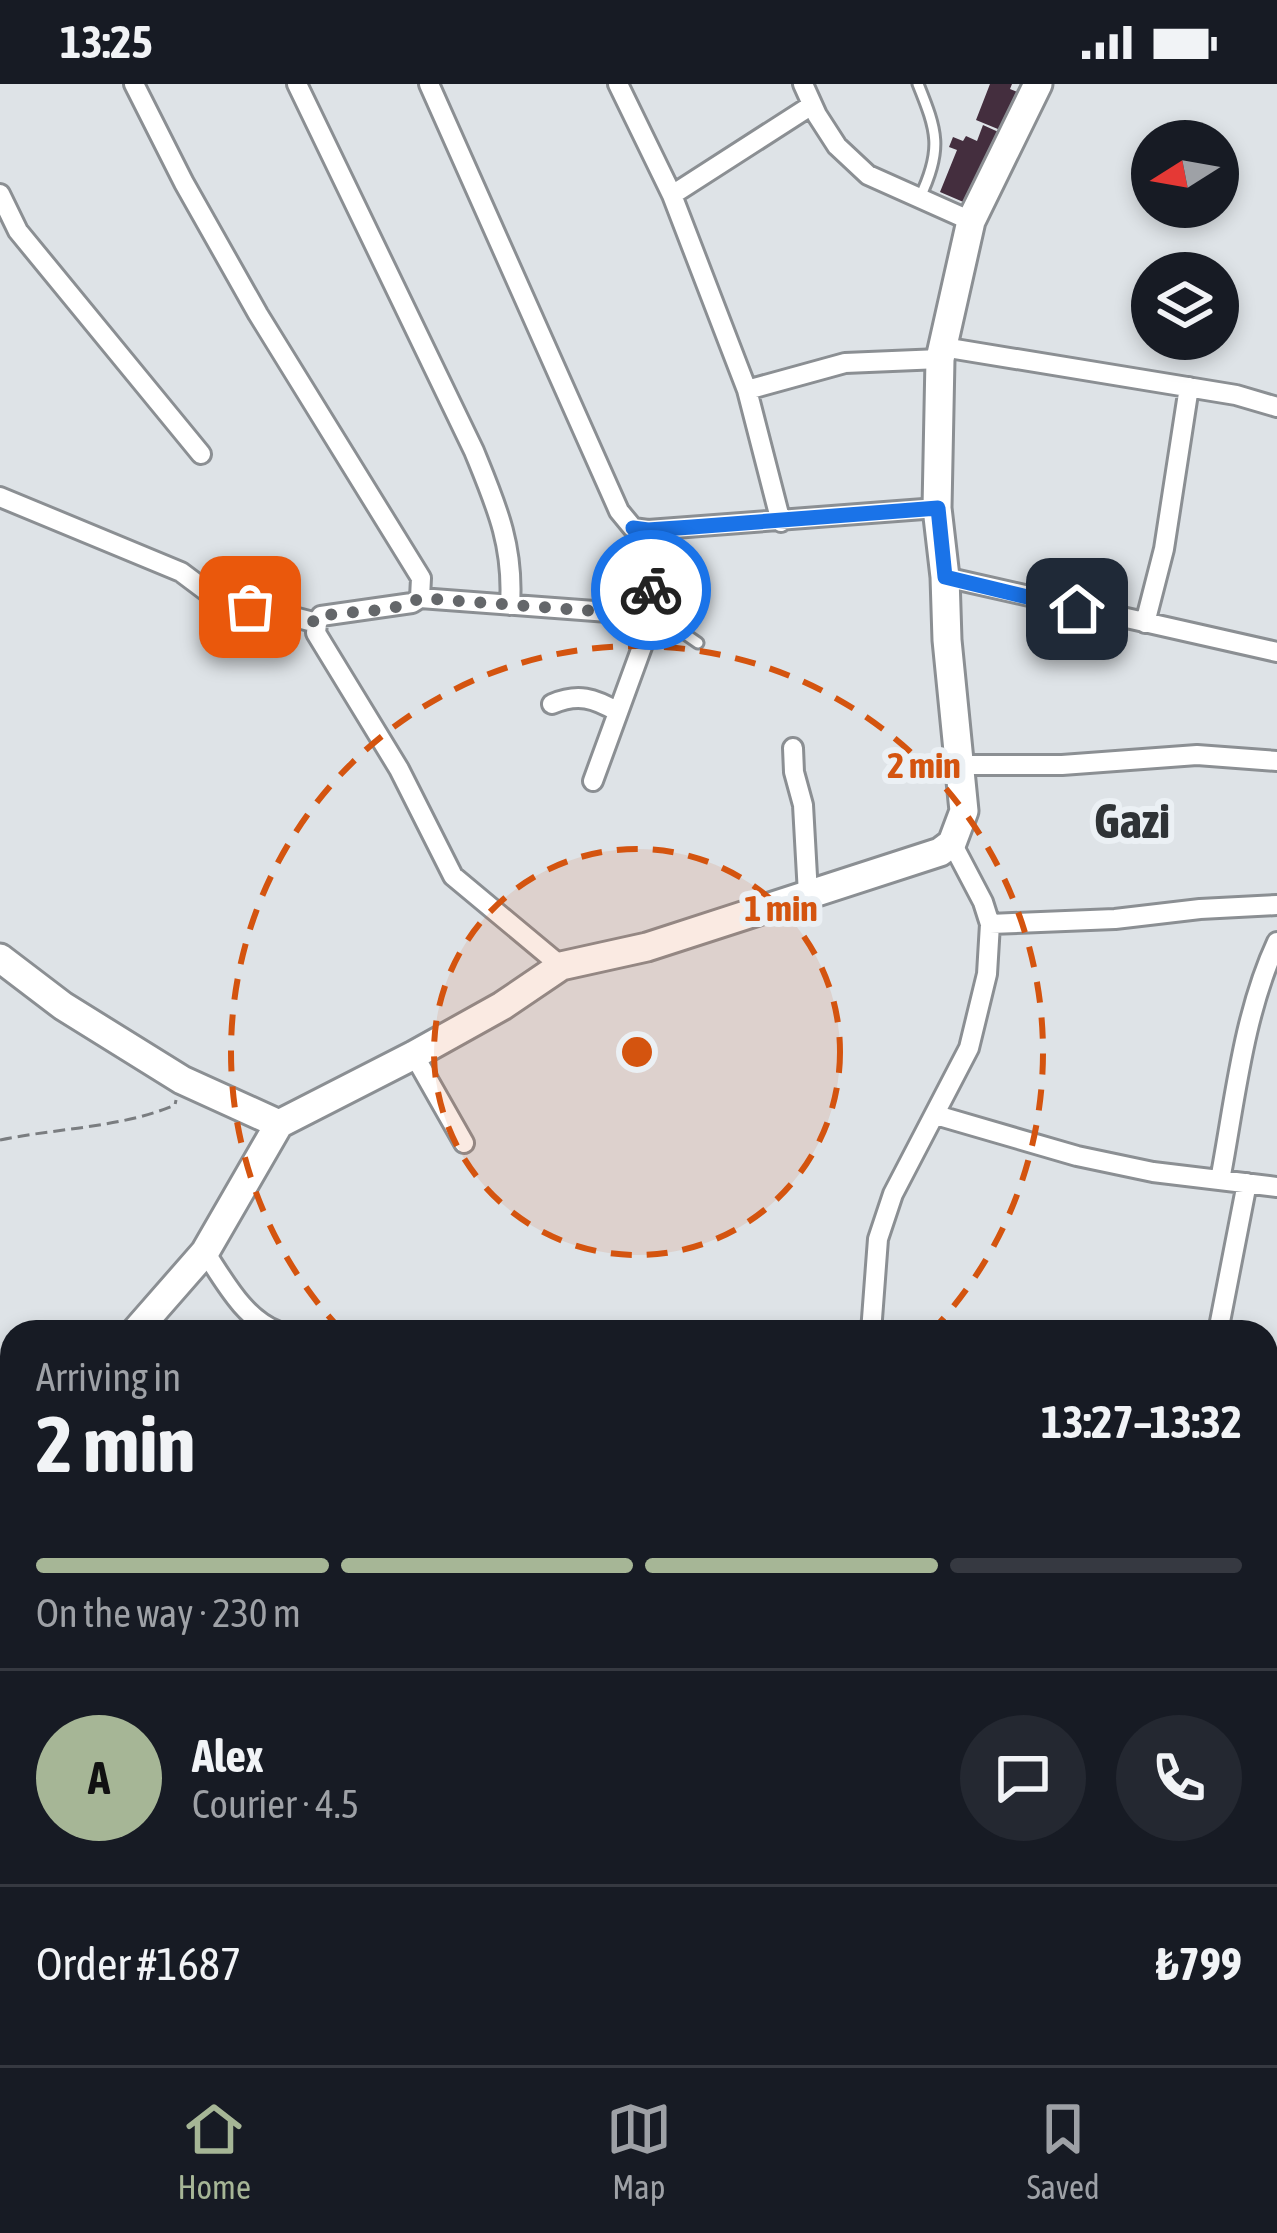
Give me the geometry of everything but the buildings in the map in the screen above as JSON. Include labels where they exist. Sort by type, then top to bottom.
[{"type":"street","points":[[134,84],[257,314],[416,568],[421,578],[420,598]]},
{"type":"street","points":[[297,84],[474,451],[506,533],[510,605]]},
{"type":"street","points":[[429,84],[620,511],[650,548],[646,636],[593,781]]},
{"type":"street","points":[[618,84],[672,195],[747,390],[781,521]]},
{"type":"street","points":[[803,84],[837,146],[868,175],[971,221]]},
{"type":"street","points":[[146,1320],[205,1252],[279,1124],[502,1006],[561,965],[647,947],[940,852],[952,843],[964,811],[938,508],[941,353],[971,221],[1038,84]]},
{"type":"street","points":[[672,195],[812,105]]},
{"type":"street","points":[[0,194],[19,231],[201,454]]},
{"type":"street","points":[[747,390],[844,363],[941,353],[1189,387],[1277,407]]},
{"type":"street","points":[[1145,623],[1165,549],[1189,387]]},
{"type":"street","points":[[0,497],[181,572],[213,596],[317,622]]},
{"type":"street","points":[[633,528],[938,508]]},
{"type":"street","points":[[945,577],[1277,652]]},
{"type":"street","points":[[561,965],[453,876],[399,769],[316,633],[317,622],[321,616],[390,608],[420,598],[648,615]]},
{"type":"street","points":[[553,704],[583,696],[617,712]]},
{"type":"street","points":[[793,748],[805,824],[808,895]]},
{"type":"street","points":[[960,765],[1062,765],[1197,755],[1277,761]]},
{"type":"street","points":[[872,1320],[878,1239],[893,1194],[969,1048],[987,974],[990,924],[952,843]]},
{"type":"street","points":[[990,924],[1277,905]]},
{"type":"street","points":[[1220,1180],[1252,1013],[1277,942]]},
{"type":"street","points":[[0,958],[63,1006],[182,1080],[279,1124]]},
{"type":"street","points":[[414,1055],[464,1143]]},
{"type":"street","points":[[935,1114],[1076,1156],[1153,1172],[1277,1187]]},
{"type":"street","points":[[1220,1320],[1247,1183]]},
{"type":"street","points":[[205,1252],[235,1298],[256,1320]]},
{"type":"lane","points":[[918,84],[932,118],[935,143],[932,172],[920,197]]},
{"type":"lane","points":[[648,615],[662,618],[698,643]]},
{"type":"path","points":[[0,1140],[158,1112],[175,1105],[182,1080]]},
{"type":"way so far","points":[[250,607],[317,622],[321,616],[390,608],[420,598],[648,615],[651,590]]},
{"type":"district","name":"Gazi","points":[[1132,821]]},
{"type":"route","points":[[651,590],[650,548],[633,528],[938,508],[945,577],[1077,609]]}]
